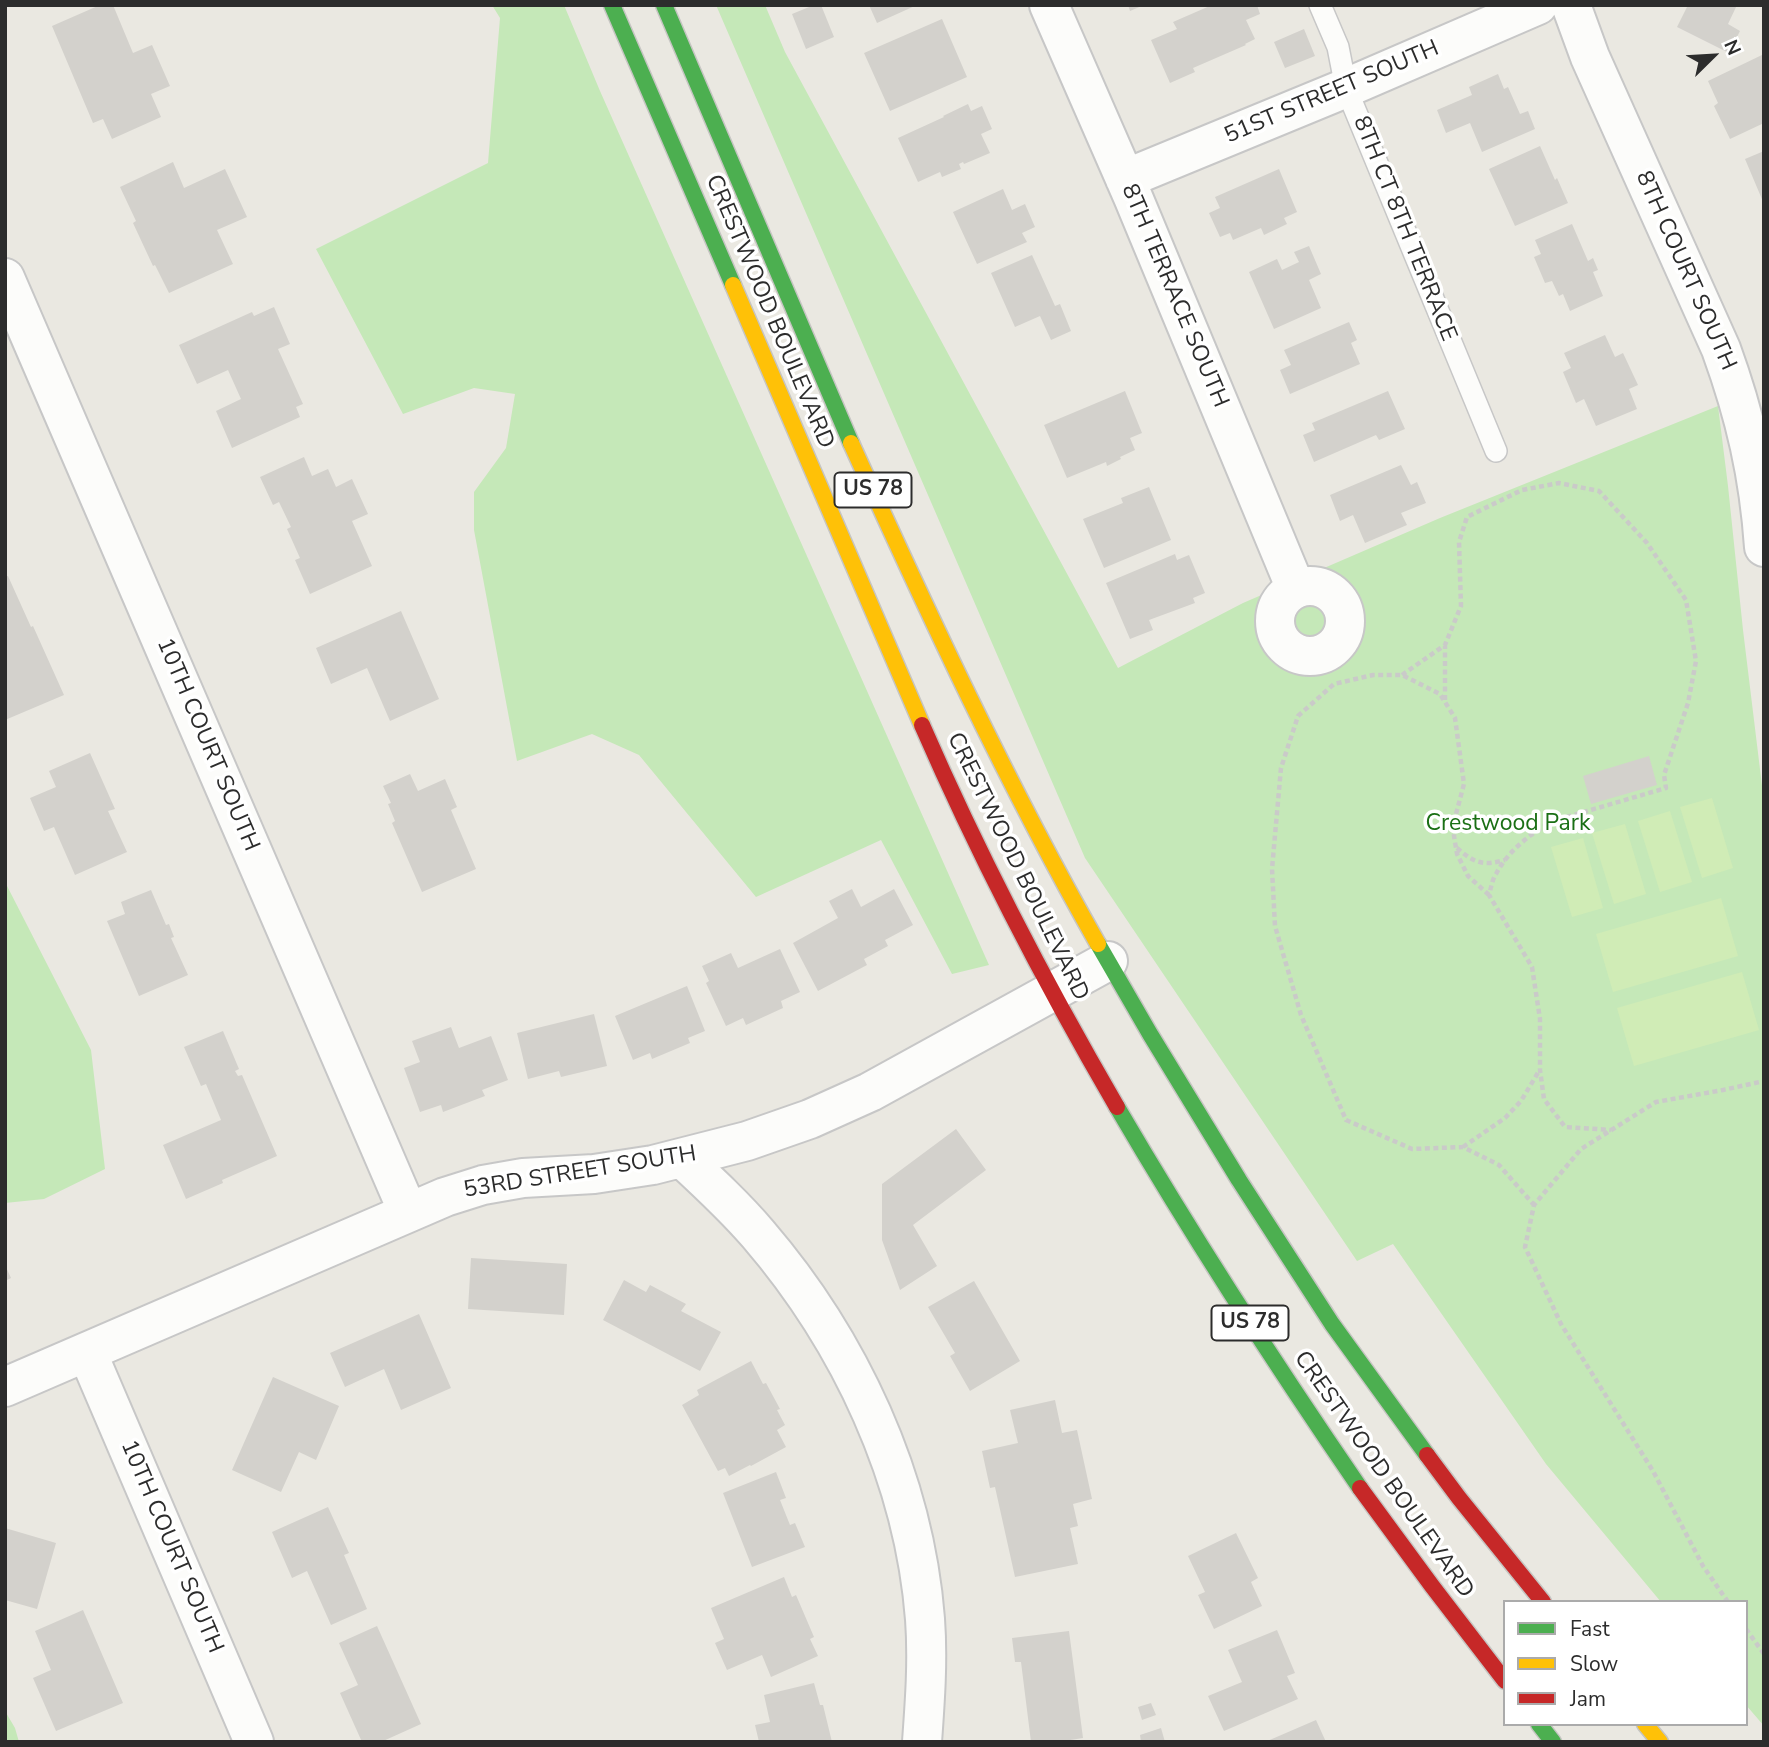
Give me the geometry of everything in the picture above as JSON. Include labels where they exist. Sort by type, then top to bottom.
[{"type":"main road","name":"CRESTWOOD BOULEVARD","points":[[612,5],[932,748],[989,870],[1052,991],[1136,1141],[1212,1265],[1299,1398],[1384,1520],[1503,1679]]},
{"type":"main road","name":"CRESTWOOD BOULEVARD","points":[[664,5],[851,442],[918,591],[989,739],[1065,885],[1238,1181],[1332,1324],[1459,1498],[1540,1600]]},
{"type":"main road","points":[[1541,1726],[1553,1742]]},
{"type":"main road","points":[[1647,1726],[1660,1742]]},
{"type":"street","name":"8TH TERRACE SOUTH","points":[[1049,5],[1125,179],[1296,589]]},
{"type":"street","name":"51ST STREET SOUTH","points":[[1125,179],[1538,5]]},
{"type":"street","name":"8TH COURT SOUTH","points":[[1571,5],[1590,57],[1721,348],[1746,425],[1761,511],[1764,547]]},
{"type":"street","name":"10TH COURT SOUTH","points":[[5,278],[408,1212]]},
{"type":"street","name":"53RD STREET SOUTH","points":[[5,1387],[445,1197],[483,1185],[523,1178],[624,1170],[683,1158],[747,1141],[810,1119],[870,1092],[1108,961]]},
{"type":"street","points":[[683,1158],[758,1234],[791,1276],[828,1330],[860,1386],[901,1491],[920,1574],[926,1667],[922,1742]]},
{"type":"street","name":"10TH COURT SOUTH","points":[[87,1352],[254,1742]]},
{"type":"lane","name":"8TH CT 8TH TERRACE","points":[[1320,5],[1338,47],[1346,88],[1496,451]]},
{"type":"path","points":[[1444,702],[1445,645],[1461,606],[1459,542],[1467,517],[1522,490],[1559,483],[1599,491],[1647,543],[1686,600],[1696,661],[1688,703],[1664,775],[1666,788],[1553,821],[1539,828],[1505,860],[1495,875],[1489,895]]},
{"type":"path","points":[[1402,675],[1445,645]]},
{"type":"path","points":[[1534,1205],[1499,1165],[1463,1147],[1412,1149],[1346,1120],[1301,1015],[1275,926],[1272,869],[1281,768],[1298,716],[1335,684],[1373,675],[1402,675],[1440,694],[1455,718],[1464,784],[1456,814],[1454,835],[1457,854],[1468,876],[1489,895],[1532,967],[1540,1019],[1540,1070],[1544,1099],[1564,1127],[1611,1130]]},
{"type":"path","points":[[1456,848],[1478,862],[1491,864],[1505,860]]},
{"type":"path","points":[[1463,1147],[1505,1118],[1521,1101],[1540,1070]]},
{"type":"path","points":[[1727,1600],[1703,1566],[1653,1471],[1561,1324],[1525,1247],[1534,1205],[1581,1149],[1656,1102],[1764,1081]]},
{"type":"path","points":[[1748,1632],[1764,1654]]},
{"type":"green space","points":[[492,5],[564,5],[989,965],[952,974],[881,840],[756,897],[639,755],[592,734],[517,761],[474,530],[474,492],[506,448],[515,394],[474,388],[403,414],[316,249],[488,163],[500,18]]},
{"type":"green space","name":"Crestwood Park","points":[[716,5],[765,5],[785,52],[1118,668],[1243,603],[1440,518],[1718,406],[1764,802],[1764,1726],[1748,1707],[1748,1600],[1659,1600],[1546,1464],[1393,1244],[1357,1261],[1085,858]]},
{"type":"green space","points":[[1712,798],[1733,868],[1702,878],[1680,807]]},
{"type":"green space","points":[[1670,811],[1692,882],[1660,892],[1638,821]]},
{"type":"green space","points":[[1625,824],[1646,894],[1614,904],[1592,833]]},
{"type":"green space","points":[[1583,838],[1603,908],[1572,917],[1551,847]]},
{"type":"green space","points":[[5,882],[91,1050],[105,1169],[44,1199],[5,1203]]},
{"type":"green space","points":[[1721,898],[1738,956],[1613,992],[1596,934]]},
{"type":"green space","points":[[1742,972],[1759,1030],[1634,1066],[1617,1008]]},
{"type":"green space","points":[[5,1711],[15,1728],[19,1742],[5,1742]]},
{"type":"building","points":[[100,5],[113,5],[133,53],[152,45],[170,86],[151,94],[161,117],[112,139],[103,119],[93,123],[52,26]]},
{"type":"building","points":[[821,5],[834,37],[806,49],[792,14]]},
{"type":"building","points":[[869,5],[917,5],[877,23]]},
{"type":"building","points":[[1128,5],[1144,5],[1130,11]]},
{"type":"building","points":[[1212,5],[1257,5],[1260,14],[1246,20],[1255,39],[1193,68],[1195,72],[1170,83],[1151,40],[1177,29],[1173,22]]},
{"type":"building","points":[[1688,5],[1737,5],[1728,24],[1740,31],[1729,53],[1677,27]]},
{"type":"building","points":[[942,19],[967,77],[890,111],[864,53]]},
{"type":"building","points":[[1304,29],[1315,56],[1285,68],[1274,42]]},
{"type":"building","points":[[1764,54],[1764,123],[1730,139],[1714,106],[1718,103],[1708,81]]},
{"type":"building","points":[[1498,74],[1504,89],[1508,87],[1520,114],[1528,111],[1535,129],[1482,152],[1470,123],[1446,133],[1437,110],[1472,95],[1469,87]]},
{"type":"building","points":[[968,104],[971,111],[982,106],[992,129],[981,134],[990,153],[959,164],[961,169],[942,177],[940,172],[918,182],[898,138]]},
{"type":"building","points":[[1540,146],[1568,203],[1515,226],[1489,169]]},
{"type":"building","points":[[1764,151],[1764,204],[1745,159]]},
{"type":"building","points":[[173,162],[184,188],[225,169],[247,217],[217,230],[233,264],[169,293],[133,223],[136,221],[120,187]]},
{"type":"building","points":[[1279,169],[1297,212],[1284,218],[1287,224],[1264,235],[1261,228],[1233,240],[1230,233],[1220,237],[1209,213],[1220,208],[1215,197]]},
{"type":"building","points":[[1003,189],[1012,210],[1025,204],[1035,227],[1022,233],[1027,242],[977,264],[953,212]]},
{"type":"building","points":[[1572,224],[1588,261],[1593,258],[1598,270],[1593,272],[1603,296],[1570,311],[1563,294],[1559,296],[1552,281],[1545,283],[1534,257],[1541,254],[1535,240]]},
{"type":"building","points":[[1309,246],[1321,274],[1309,280],[1321,308],[1274,329],[1249,272],[1277,259],[1282,270],[1299,262],[1294,252]]},
{"type":"building","points":[[1032,255],[1055,306],[1060,304],[1071,331],[1051,340],[1040,316],[1015,327],[991,273]]},
{"type":"building","points":[[274,307],[290,344],[278,349],[303,404],[296,407],[300,417],[232,448],[216,411],[241,399],[228,370],[197,384],[179,345],[252,312],[254,316]]},
{"type":"building","points":[[1349,322],[1357,340],[1351,343],[1360,364],[1290,394],[1280,370],[1291,365],[1284,350]]},
{"type":"building","points":[[1605,335],[1615,357],[1623,353],[1638,385],[1629,389],[1637,409],[1596,426],[1584,399],[1576,403],[1563,372],[1571,368],[1564,353]]},
{"type":"building","points":[[1125,391],[1142,433],[1130,438],[1135,450],[1107,466],[1106,462],[1067,478],[1044,425]]},
{"type":"building","points":[[1388,391],[1405,429],[1379,440],[1376,435],[1314,462],[1303,435],[1315,430],[1312,423]]},
{"type":"building","points":[[304,457],[312,476],[328,469],[336,487],[352,479],[368,514],[352,521],[372,566],[310,594],[295,560],[300,558],[287,529],[291,527],[279,502],[273,505],[260,477]]},
{"type":"building","points":[[1401,465],[1411,485],[1417,482],[1426,503],[1401,513],[1407,525],[1365,543],[1353,515],[1340,521],[1330,495]]},
{"type":"building","points":[[1149,487],[1171,540],[1104,568],[1083,519],[1123,503],[1121,498]]},
{"type":"building","points":[[1175,554],[1177,560],[1189,555],[1205,593],[1193,598],[1195,603],[1149,620],[1153,630],[1130,639],[1106,583]]},
{"type":"building","points":[[8,576],[64,695],[5,720],[5,577]]},
{"type":"building","points":[[401,611],[439,699],[390,721],[367,668],[331,684],[316,648]]},
{"type":"building","points":[[90,753],[115,809],[108,811],[127,852],[75,875],[54,827],[44,831],[30,798],[56,787],[49,771]]},
{"type":"building","points":[[1649,756],[1657,785],[1591,804],[1583,776]]},
{"type":"building","points":[[410,774],[418,791],[445,779],[457,807],[451,810],[476,869],[422,892],[392,823],[395,821],[388,804],[391,803],[383,786]]},
{"type":"building","points":[[852,889],[861,907],[894,889],[913,925],[885,940],[888,946],[864,959],[867,965],[818,991],[793,943],[838,918],[829,901]]},
{"type":"building","points":[[151,890],[166,925],[169,924],[174,937],[171,938],[188,975],[139,996],[107,921],[125,914],[121,902]]},
{"type":"building","points":[[780,949],[800,992],[781,1001],[783,1008],[746,1025],[743,1018],[726,1026],[706,983],[709,981],[702,966],[731,953],[738,968]]},
{"type":"building","points":[[687,986],[705,1031],[688,1038],[690,1043],[652,1059],[650,1053],[633,1060],[615,1016]]},
{"type":"building","points":[[594,1014],[607,1066],[561,1077],[559,1071],[528,1079],[517,1033]]},
{"type":"building","points":[[451,1027],[459,1048],[491,1036],[508,1080],[482,1090],[485,1096],[443,1112],[441,1105],[420,1112],[404,1068],[420,1062],[412,1041]]},
{"type":"building","points":[[223,1031],[239,1069],[235,1071],[238,1076],[242,1075],[277,1156],[186,1199],[163,1145],[221,1120],[206,1084],[201,1086],[184,1047]]},
{"type":"building","points":[[956,1129],[986,1170],[913,1225],[937,1266],[900,1290],[882,1240],[882,1184]]},
{"type":"building","points":[[471,1258],[567,1264],[564,1315],[468,1309]]},
{"type":"building","points":[[5,1265],[11,1278],[5,1281]]},
{"type":"building","points":[[624,1280],[646,1292],[650,1285],[686,1304],[681,1311],[721,1332],[700,1371],[603,1320]]},
{"type":"building","points":[[974,1281],[1020,1361],[970,1391],[950,1356],[955,1353],[928,1307]]},
{"type":"building","points":[[419,1314],[451,1388],[401,1410],[384,1369],[345,1387],[330,1353]]},
{"type":"building","points":[[751,1361],[780,1409],[777,1410],[785,1425],[777,1430],[786,1447],[729,1476],[725,1468],[718,1471],[682,1405],[699,1395],[697,1390]]},
{"type":"building","points":[[273,1377],[339,1406],[316,1460],[299,1452],[281,1492],[232,1470]]},
{"type":"building","points":[[1055,1400],[1062,1433],[1077,1430],[1092,1499],[1073,1504],[1078,1526],[1070,1528],[1078,1564],[1015,1577],[995,1487],[990,1488],[982,1451],[1018,1443],[1010,1410]]},
{"type":"building","points":[[776,1472],[786,1498],[780,1500],[790,1525],[795,1523],[805,1547],[752,1567],[723,1493]]},
{"type":"building","points":[[328,1507],[349,1553],[344,1555],[367,1609],[331,1625],[307,1571],[292,1578],[272,1532]]},
{"type":"building","points":[[5,1528],[56,1543],[37,1609],[5,1600]]},
{"type":"building","points":[[1236,1533],[1258,1578],[1251,1582],[1262,1606],[1214,1629],[1198,1595],[1205,1592],[1188,1556]]},
{"type":"building","points":[[784,1577],[792,1597],[796,1595],[814,1637],[810,1639],[818,1656],[771,1677],[762,1655],[727,1670],[715,1643],[724,1639],[711,1608]]},
{"type":"building","points":[[83,1610],[123,1703],[56,1731],[33,1678],[51,1670],[35,1631]]},
{"type":"building","points":[[377,1626],[421,1724],[381,1742],[362,1742],[340,1693],[358,1685],[339,1643]]},
{"type":"building","points":[[1277,1630],[1295,1673],[1287,1676],[1298,1699],[1224,1731],[1208,1696],[1242,1682],[1228,1650]]},
{"type":"building","points":[[1069,1631],[1083,1738],[1031,1742],[1021,1662],[1015,1662],[1012,1638]]},
{"type":"building","points":[[814,1683],[820,1705],[823,1705],[832,1742],[759,1742],[755,1725],[770,1722],[764,1695]]},
{"type":"building","points":[[1151,1703],[1156,1715],[1142,1720],[1138,1707]]},
{"type":"building","points":[[1316,1720],[1326,1742],[1265,1742]]},
{"type":"building","points":[[1161,1728],[1165,1742],[1141,1742],[1140,1735]]},
{"type":"traffic: fast","points":[[612,5],[733,285]]},
{"type":"traffic: fast","points":[[664,5],[851,443]]},
{"type":"traffic: fast","points":[[1098,944],[1239,1180],[1332,1324],[1427,1455]]},
{"type":"traffic: fast","points":[[1117,1107],[1235,1300],[1360,1488]]},
{"type":"traffic: fast","points":[[1541,1726],[1553,1742]]},
{"type":"traffic: slow","points":[[733,285],[922,725]]},
{"type":"traffic: slow","points":[[851,443],[1000,759],[1098,944]]},
{"type":"traffic: slow","points":[[1647,1726],[1660,1742]]},
{"type":"traffic: jam","points":[[922,725],[966,823],[1014,919],[1117,1107]]},
{"type":"traffic: jam","points":[[1427,1455],[1541,1600]]},
{"type":"traffic: jam","points":[[1360,1488],[1503,1678]]}]
